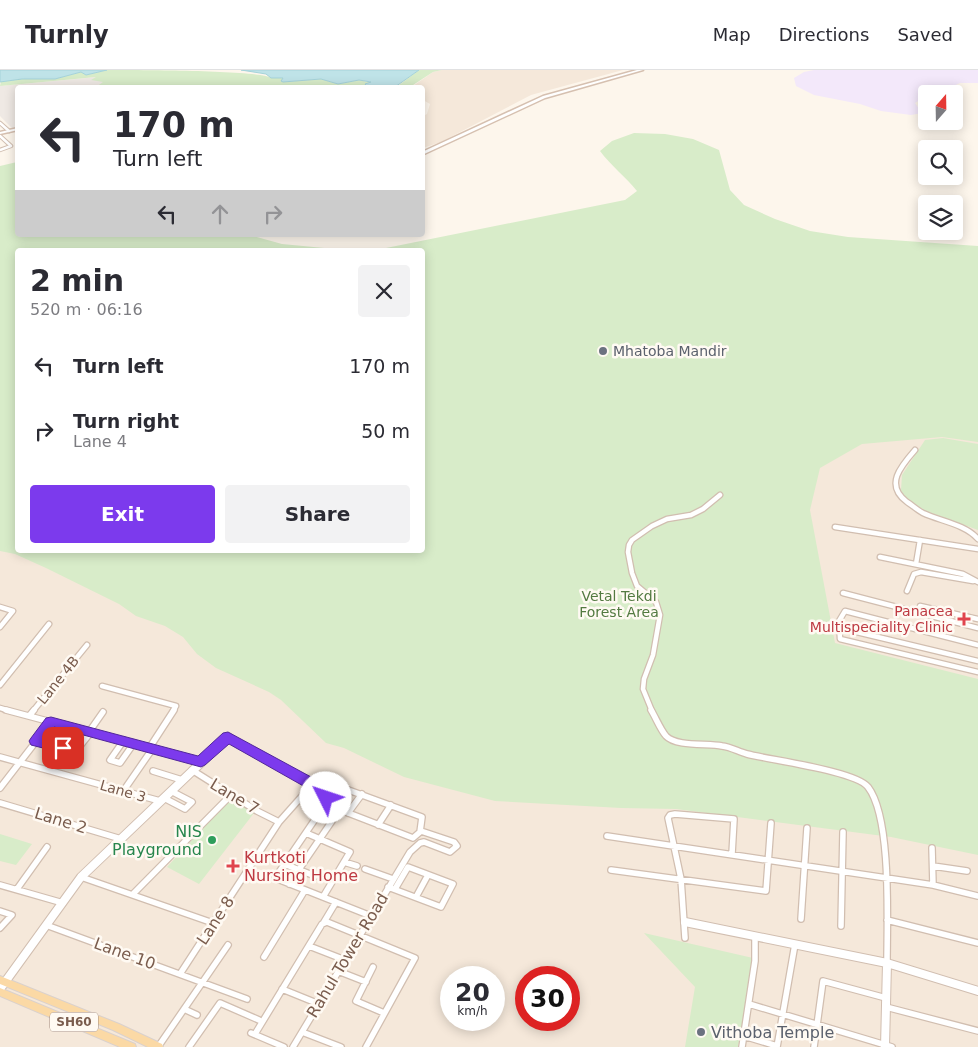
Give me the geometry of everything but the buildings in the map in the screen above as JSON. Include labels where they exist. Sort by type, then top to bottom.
[{"type":"main road","points":[[425,153],[544,97],[641,70]]},
{"type":"main road","points":[[0,134],[15,130]]},
{"type":"main road","name":"SH60","points":[[1,986],[113,1043],[131,1047]]},
{"type":"main road","name":"SH60","points":[[1,986],[116,1027],[158,1047]]},
{"type":"street","points":[[0,122],[9,131]]},
{"type":"street","points":[[0,134],[11,146],[0,150]]},
{"type":"street","points":[[915,450],[900,469],[895,481],[898,495],[921,512],[972,532],[978,539]]},
{"type":"street","points":[[720,495],[697,512],[680,518],[668,519],[652,526],[632,540],[629,545],[628,552],[632,573],[638,586],[656,602],[660,615],[653,655],[644,679],[643,689],[647,702],[667,737],[678,742],[723,746],[745,754],[846,775],[867,786],[876,802],[882,829],[887,878],[887,1046],[783,1013],[748,1004]]},
{"type":"street","points":[[835,527],[978,549]]},
{"type":"street","points":[[916,564],[920,540]]},
{"type":"street","points":[[880,557],[963,574],[978,582]]},
{"type":"street","points":[[907,591],[914,574],[921,572],[978,582]]},
{"type":"street","points":[[843,593],[978,628]]},
{"type":"street","points":[[920,606],[978,619]]},
{"type":"street","points":[[0,607],[13,611],[0,627]]},
{"type":"street","points":[[978,645],[845,610],[839,621],[840,639],[978,672]]},
{"type":"street","points":[[0,685],[50,624]]},
{"type":"street","points":[[840,628],[978,662]]},
{"type":"street","name":"Lane 4B","points":[[29,716],[86,645]]},
{"type":"street","points":[[102,686],[176,706],[124,790]]},
{"type":"street","points":[[0,708],[201,762]]},
{"type":"street","points":[[82,730],[68,748],[76,751],[103,712]]},
{"type":"street","points":[[0,788],[51,722]]},
{"type":"street","points":[[1,986],[81,877],[228,737],[319,788],[326,798]]},
{"type":"street","points":[[124,740],[110,760],[120,762],[134,743]]},
{"type":"street","points":[[36,741],[63,748]]},
{"type":"street","name":"Lane 3","points":[[1,759],[20,762],[161,799],[185,809],[192,802],[171,790]]},
{"type":"street","name":"Lane 7","points":[[192,770],[278,822]]},
{"type":"street","points":[[153,771],[182,780]]},
{"type":"street","points":[[343,788],[362,794],[422,818],[421,831],[413,838],[326,804],[343,788]]},
{"type":"street","points":[[133,894],[231,794]]},
{"type":"street","points":[[348,813],[362,794]]},
{"type":"street","name":"Lane 8","points":[[180,974],[278,822],[303,795]]},
{"type":"street","name":"Lane 2","points":[[0,803],[121,839]]},
{"type":"street","points":[[378,825],[392,805]]},
{"type":"street","points":[[320,812],[274,878],[371,916]]},
{"type":"street","points":[[685,938],[681,879],[668,818],[670,815],[734,819],[732,854]]},
{"type":"street","points":[[289,884],[332,821]]},
{"type":"street","points":[[611,870],[766,891],[772,823]]},
{"type":"street","points":[[801,919],[806,866],[807,828]]},
{"type":"street","name":"Rahul Tower Road","points":[[293,1047],[402,864],[418,843],[425,842],[450,852],[457,846],[454,842],[421,831]]},
{"type":"street","points":[[841,926],[843,832]]},
{"type":"street","points":[[306,833],[350,852],[323,897]]},
{"type":"street","points":[[607,836],[887,878],[978,896]]},
{"type":"street","points":[[17,890],[47,847]]},
{"type":"street","points":[[932,848],[934,886]]},
{"type":"street","points":[[344,862],[357,866]]},
{"type":"street","points":[[284,864],[315,876]]},
{"type":"street","points":[[933,866],[967,871]]},
{"type":"street","points":[[388,887],[440,907],[453,884],[408,868],[395,889]]},
{"type":"street","points":[[365,869],[393,879]]},
{"type":"street","points":[[416,897],[428,876]]},
{"type":"street","points":[[81,877],[213,924]]},
{"type":"street","points":[[0,885],[63,902]]},
{"type":"street","points":[[264,957],[305,890]]},
{"type":"street","points":[[284,1047],[253,1033],[336,902]]},
{"type":"street","points":[[0,911],[12,914],[0,928]]},
{"type":"street","points":[[887,920],[978,943]]},
{"type":"street","points":[[324,922],[415,958],[366,1047]]},
{"type":"street","points":[[685,922],[887,963],[978,990]]},
{"type":"street","name":"Lane 10","points":[[46,925],[247,998]]},
{"type":"street","points":[[742,1047],[755,961],[755,937]]},
{"type":"street","points":[[744,1036],[777,1047],[795,944]]},
{"type":"street","points":[[158,1047],[228,945]]},
{"type":"street","points":[[309,946],[345,960]]},
{"type":"street","points":[[373,967],[356,1000],[384,1013]]},
{"type":"street","points":[[338,971],[366,982]]},
{"type":"street","points":[[814,1047],[823,981],[886,998]]},
{"type":"street","points":[[282,989],[319,1004]]},
{"type":"street","points":[[189,1047],[220,1003],[259,1020]]},
{"type":"street","points":[[886,1007],[978,1031]]},
{"type":"street","points":[[184,1009],[197,1015]]},
{"type":"street","points":[[302,1032],[341,1047]]},
{"type":"shaded area","points":[[442,70],[623,70],[531,95],[441,142],[425,147],[425,115],[430,104],[425,101],[425,85],[414,85],[433,72]]},
{"type":"shaded area","points":[[814,70],[978,70],[978,83],[918,85],[918,101],[915,103],[918,107],[918,114],[911,115],[881,111],[860,104],[814,95],[796,86],[794,78],[804,72]]},
{"type":"shaded area","points":[[97,77],[104,82],[100,85],[15,85],[15,128],[12,128],[0,116],[0,86]]},
{"type":"shaded area","points":[[978,432],[978,1047],[0,1047],[0,540],[15,548],[15,553],[42,553],[814,649],[789,468],[854,437]]},
{"type":"green space","points":[[107,70],[167,70],[244,73],[283,78],[283,82],[321,79],[338,84],[359,80],[372,83],[366,85],[99,85],[103,82],[91,80],[96,77],[0,86],[1,81],[29,78],[55,79],[81,72],[86,75]]},
{"type":"green space","points":[[419,70],[442,70],[433,72],[413,85],[399,85]]},
{"type":"green space","name":"Vetal Tekdi Forest Area","points":[[634,133],[665,134],[693,139],[719,150],[730,190],[744,205],[775,219],[810,231],[848,237],[978,246],[978,442],[942,437],[862,444],[820,468],[810,510],[835,643],[978,679],[978,855],[891,837],[676,809],[495,801],[404,777],[344,748],[326,743],[281,700],[269,692],[216,668],[197,654],[183,637],[165,626],[136,616],[119,604],[46,568],[15,554],[0,551],[0,166],[15,162],[15,237],[257,237],[282,244],[324,248],[15,248],[15,553],[425,553],[425,248],[386,248],[625,200],[637,191],[600,151],[612,141]]},
{"type":"green space","points":[[943,438],[978,444],[978,530],[926,511],[906,499],[901,490],[902,475],[925,440]]},
{"type":"green space","name":"NIS Playground","points":[[230,799],[254,813],[199,884],[167,867]]},
{"type":"green space","points":[[0,834],[32,844],[16,865],[0,861]]},
{"type":"green space","points":[[644,933],[753,958],[738,1047],[685,1047],[695,987]]},
{"type":"water","points":[[0,70],[107,70],[86,75],[81,72],[55,79],[22,79],[0,82]]},
{"type":"water","points":[[241,70],[419,70],[398,85],[366,85],[371,82],[359,80],[338,84],[321,79],[283,82],[281,81],[283,78],[271,78],[266,74]]},
{"type":"place","name":"Mhatoba Mandir","points":[[603,351]]},
{"type":"place","name":"Panacea Multispeciality Clinic","points":[[964,619]]},
{"type":"place","name":"NIS Playground","points":[[212,840]]},
{"type":"place","name":"Kurtkoti Nursing Home","points":[[233,866]]},
{"type":"place","name":"Vithoba Temple","points":[[701,1032]]},
{"type":"route","points":[[63,748],[36,741],[51,722],[201,762],[228,737],[319,788],[326,798]]}]
